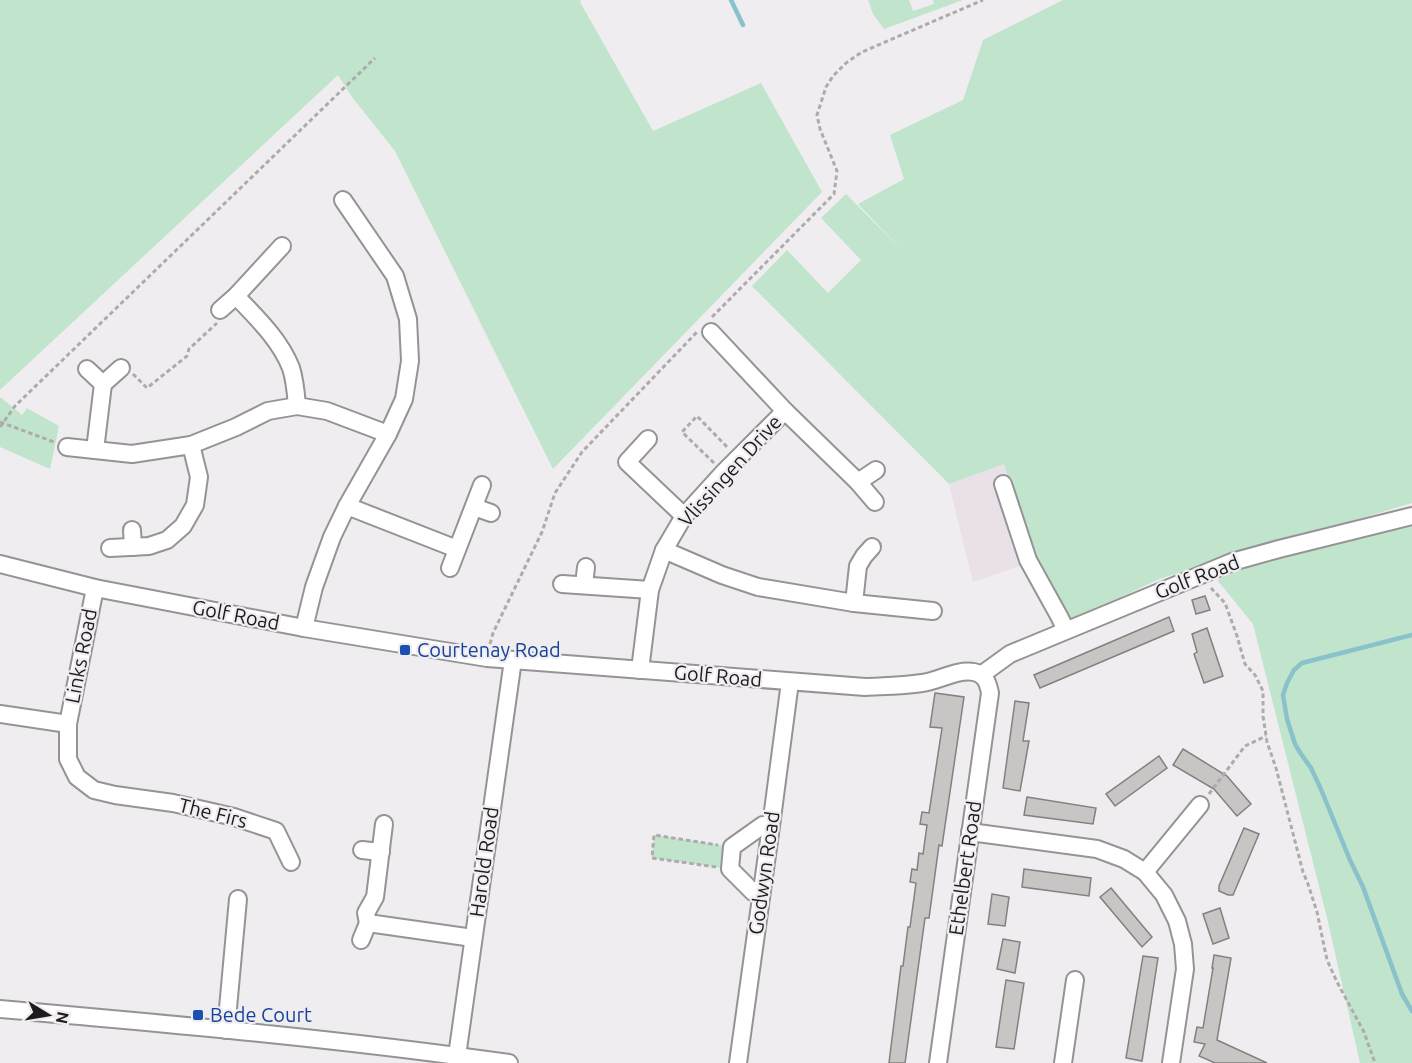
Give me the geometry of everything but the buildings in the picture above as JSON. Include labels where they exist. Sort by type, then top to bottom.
[{"type":"street","points":[[304,628],[314,587],[332,537],[388,434],[404,399],[410,361],[408,319],[395,276],[343,200]]},
{"type":"street","points":[[220,309],[236,296],[282,246]]},
{"type":"street","points":[[236,296],[281,347],[291,369],[297,406]]},
{"type":"street","points":[[707,327],[785,411],[858,482],[875,502]]},
{"type":"street","points":[[95,450],[103,384],[121,368]]},
{"type":"street","points":[[87,369],[103,384]]},
{"type":"street","points":[[67,447],[132,454],[191,445],[268,411],[297,406],[327,411],[388,434]]},
{"type":"street","name":"Vlissingen Drive","points":[[640,670],[650,590],[664,550],[684,516],[785,411]]},
{"type":"street","points":[[648,439],[627,462],[684,516]]},
{"type":"street","points":[[110,548],[149,546],[167,540],[183,526],[195,505],[199,477],[191,445]]},
{"type":"street","points":[[858,482],[876,470]]},
{"type":"street","points":[[1004,484],[1028,560],[1066,630]]},
{"type":"street","points":[[450,568],[482,485]]},
{"type":"street","points":[[347,506],[457,549]]},
{"type":"street","points":[[474,507],[491,513]]},
{"type":"street","name":"Golf Road","points":[[0,564],[95,588],[304,628],[487,658],[865,687],[924,683],[960,672],[974,672],[981,675],[1010,654],[1232,562],[1412,516]]},
{"type":"street","points":[[132,530],[133,548]]},
{"type":"street","points":[[854,603],[858,566],[872,547]]},
{"type":"street","points":[[664,550],[750,585],[854,603],[933,611]]},
{"type":"street","points":[[584,585],[586,567]]},
{"type":"street","points":[[562,584],[650,590]]},
{"type":"street","name":"Links Road","points":[[95,588],[68,724],[68,759],[76,777],[94,790],[115,795]]},
{"type":"street","name":"Harold Road","points":[[456,1059],[513,660]]},
{"type":"street","name":"Ethelbert Road","points":[[938,1063],[990,693],[988,682],[981,675]]},
{"type":"street","name":"Godwyn Road","points":[[738,1063],[790,682]]},
{"type":"street","name":"Links Road","points":[[0,714],[68,724]]},
{"type":"street","name":"The Firs","points":[[115,795],[173,803],[234,817],[276,831],[291,862]]},
{"type":"street","points":[[1145,872],[1200,805]]},
{"type":"street","points":[[361,940],[368,923],[366,913],[375,897],[384,824]]},
{"type":"street","points":[[761,894],[753,892],[730,869],[732,846],[763,825],[771,826]]},
{"type":"street","points":[[970,832],[1097,849],[1124,859],[1145,872],[1164,895],[1177,921],[1183,944],[1185,969],[1171,1063]]},
{"type":"street","points":[[362,850],[381,852]]},
{"type":"street","points":[[225,1029],[238,899]]},
{"type":"street","points":[[368,923],[473,938]]},
{"type":"street","points":[[1063,1063],[1075,980]]},
{"type":"street","points":[[0,1009],[225,1029],[456,1059],[509,1063]]},
{"type":"path","points":[[487,658],[493,633],[542,531],[555,493],[582,452],[707,327],[834,194],[837,171],[816,115],[826,87],[833,76],[862,52],[983,0]]},
{"type":"path","points":[[67,447],[1,424],[15,406],[375,58]]},
{"type":"path","points":[[121,368],[130,371],[147,388],[187,356],[189,349],[220,320],[220,309]]},
{"type":"path","points":[[724,472],[682,432],[689,424],[697,417],[738,458]]},
{"type":"path","points":[[1200,575],[1225,603],[1245,664],[1255,675],[1263,691],[1266,736],[1303,872],[1317,912],[1327,960],[1336,982],[1364,1032],[1375,1063]]},
{"type":"path","points":[[1200,805],[1245,746],[1266,736]]},
{"type":"path","points":[[730,869],[652,858],[654,836],[732,846]]},
{"type":"shaded area","points":[[1004,464],[1035,561],[973,582],[949,484]]},
{"type":"green space","points":[[0,0],[581,0],[580,2],[653,131],[761,83],[822,192],[553,469],[395,151],[352,97],[338,75],[0,390]]},
{"type":"green space","points":[[868,0],[909,0],[913,11],[934,4],[933,0],[963,0],[884,29],[873,14]]},
{"type":"green space","points":[[1063,0],[1412,0],[1412,503],[1159,579],[1069,622],[1035,561],[1004,464],[949,484],[752,286],[787,250],[828,293],[861,260],[821,218],[846,194],[905,253],[858,204],[904,179],[890,135],[963,100],[983,40]]},
{"type":"green space","points":[[0,397],[22,415],[27,408],[59,426],[50,469],[0,447]]},
{"type":"green space","points":[[1412,521],[1412,1063],[1360,1063],[1328,922],[1253,624],[1218,581],[1224,573],[1245,563]]},
{"type":"green space","points":[[654,835],[732,847],[730,869],[652,858]]},
{"type":"waterway","points":[[731,0],[743,25]]},
{"type":"waterway","points":[[1412,635],[1302,663],[1294,670],[1283,695],[1287,719],[1295,744],[1320,787],[1363,887],[1402,994],[1412,1011]]},
{"type":"place","name":"Courtenay Road","points":[[405,650]]},
{"type":"place","name":"Bede Court","points":[[198,1015]]}]
